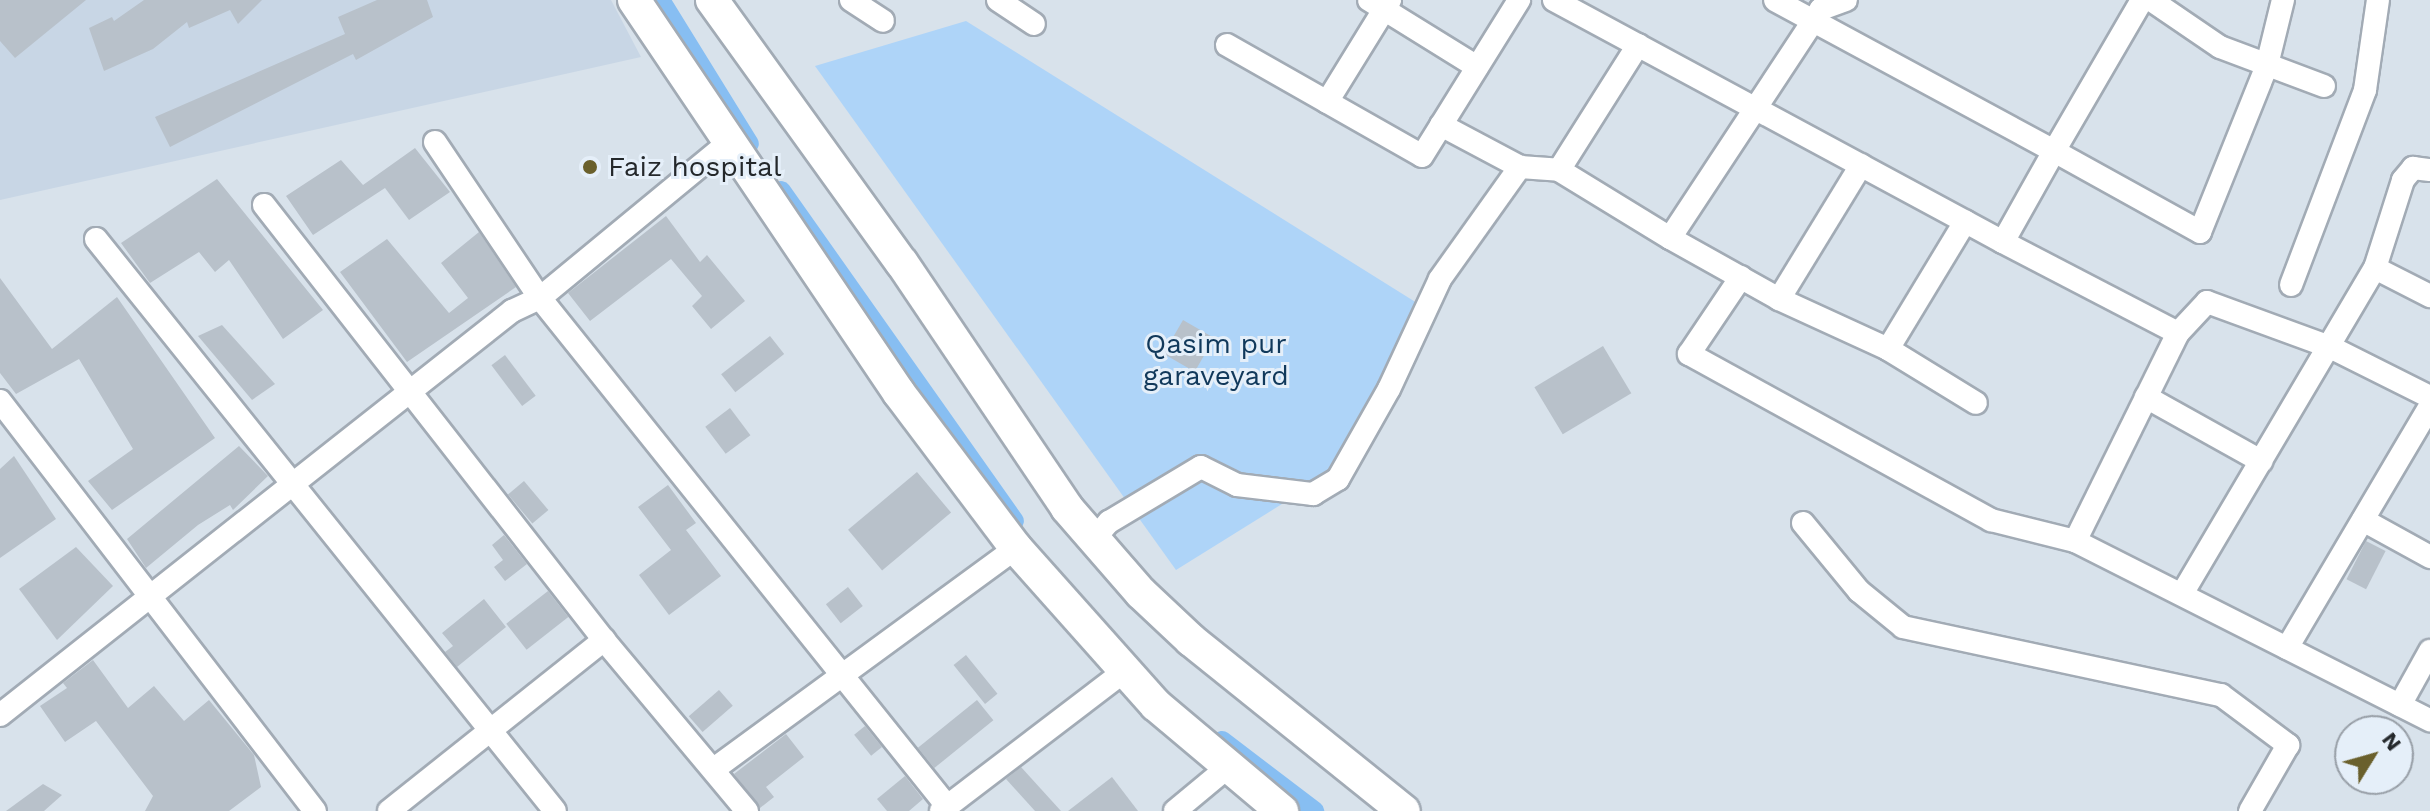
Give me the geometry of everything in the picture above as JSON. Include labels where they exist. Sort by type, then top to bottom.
[{"type":"main road","points":[[634,0],[899,393],[1016,548],[1125,671],[1228,767],[1282,811]]},
{"type":"main road","points":[[712,0],[902,263],[1067,508],[1141,593],[1191,640],[1404,811]]},
{"type":"street","points":[[1227,45],[1422,156],[1519,0]]},
{"type":"street","points":[[1554,0],[2178,333]]},
{"type":"street","points":[[1775,0],[2200,232],[2267,65],[2283,0]]},
{"type":"street","points":[[1670,238],[1821,9],[1846,0]]},
{"type":"street","points":[[2003,242],[2142,0]]},
{"type":"street","points":[[2151,0],[2220,47],[2324,86]]},
{"type":"street","points":[[2291,285],[2365,90],[2378,0]]},
{"type":"street","points":[[856,1],[883,21]]},
{"type":"street","points":[[1005,2],[1034,24]]},
{"type":"street","points":[[1327,102],[1381,3],[1477,67]]},
{"type":"street","points":[[1559,170],[1638,45]]},
{"type":"street","points":[[1441,125],[1520,167],[1559,170],[1670,238],[1779,299],[1888,349],[1976,403]]},
{"type":"street","points":[[435,142],[540,298],[841,673],[944,809],[1125,671]]},
{"type":"street","points":[[0,715],[512,311],[540,298],[728,143]]},
{"type":"street","points":[[1779,299],[1861,165]]},
{"type":"street","points":[[1094,539],[1109,522],[1201,467],[1237,485],[1313,494],[1338,479],[1389,389],[1440,279],[1520,167]]},
{"type":"street","points":[[2182,594],[2375,268],[2403,180],[2413,168],[2430,170]]},
{"type":"street","points":[[264,205],[604,640],[747,811]]},
{"type":"street","points":[[1888,349],[1965,222]]},
{"type":"street","points":[[96,239],[555,811]]},
{"type":"street","points":[[2375,268],[2430,296]]},
{"type":"street","points":[[1741,277],[1689,354],[1991,520],[2075,541],[2430,720]]},
{"type":"street","points":[[2075,541],[2178,333],[2207,302],[2330,347],[2430,397]]},
{"type":"street","points":[[2146,397],[2261,461]]},
{"type":"street","points":[[0,401],[152,594],[315,811]]},
{"type":"street","points":[[2287,648],[2430,406]]},
{"type":"street","points":[[2363,520],[2430,557]]},
{"type":"street","points":[[1803,523],[1859,591],[1903,627],[2221,695],[2288,745],[2250,811]]},
{"type":"street","points":[[714,769],[841,673],[1016,548]]},
{"type":"street","points":[[389,811],[604,640]]},
{"type":"street","points":[[2400,705],[2430,651]]},
{"type":"street","points":[[1175,811],[1228,767]]},
{"type":"shaded area","points":[[0,0],[611,0],[641,57],[0,200]]},
{"type":"green space","name":"Qasim pur garaveyard","points":[[966,21],[1417,303],[1351,461],[1176,570],[815,66]]},
{"type":"building","points":[[0,0],[86,0],[15,58],[0,41]]},
{"type":"building","points":[[144,0],[262,0],[238,24],[230,10],[189,28],[187,22],[153,49],[104,71],[89,28],[112,17],[114,21]]},
{"type":"building","points":[[377,0],[427,0],[433,17],[356,60],[353,54],[170,147],[155,117],[345,34],[338,17]]},
{"type":"building","points":[[415,148],[450,192],[409,220],[385,188],[313,235],[286,196],[341,160],[363,185]]},
{"type":"building","points":[[217,179],[323,310],[283,339],[229,260],[215,272],[199,252],[150,283],[121,243]]},
{"type":"building","points":[[666,216],[700,262],[707,255],[745,301],[711,329],[692,306],[702,296],[671,259],[590,321],[568,293]]},
{"type":"building","points":[[479,232],[516,287],[407,362],[340,272],[387,239],[449,313],[468,298],[441,263]]},
{"type":"building","points":[[0,278],[52,349],[117,297],[215,438],[112,510],[88,481],[133,449],[79,359],[16,394],[0,373]]},
{"type":"building","points":[[1183,320],[1214,338],[1195,372],[1164,354]]},
{"type":"building","points":[[222,325],[275,384],[252,400],[198,336]]},
{"type":"building","points":[[770,336],[784,354],[735,392],[721,374]]},
{"type":"building","points":[[1603,346],[1631,393],[1563,434],[1534,387]]},
{"type":"building","points":[[505,355],[536,396],[522,406],[491,365]]},
{"type":"building","points":[[730,408],[750,435],[726,454],[705,427]]},
{"type":"building","points":[[239,446],[268,476],[233,510],[230,505],[198,525],[146,568],[127,539]]},
{"type":"building","points":[[14,456],[56,519],[0,558],[0,469]]},
{"type":"building","points":[[917,472],[951,513],[882,570],[848,530]]},
{"type":"building","points":[[524,481],[548,510],[532,524],[508,494]]},
{"type":"building","points":[[668,485],[696,523],[686,530],[721,576],[669,615],[639,575],[671,550],[638,507]]},
{"type":"building","points":[[504,535],[527,564],[505,581],[494,567],[503,560],[492,545]]},
{"type":"building","points":[[2366,541],[2386,551],[2366,589],[2346,579]]},
{"type":"building","points":[[76,547],[113,586],[57,640],[19,589]]},
{"type":"building","points":[[848,587],[863,606],[841,623],[826,604]]},
{"type":"building","points":[[548,591],[568,617],[527,650],[506,624]]},
{"type":"building","points":[[484,599],[506,627],[457,667],[445,652],[453,646],[442,633]]},
{"type":"building","points":[[966,655],[997,694],[985,704],[954,665]]},
{"type":"building","points":[[93,660],[128,708],[154,686],[184,721],[209,700],[254,755],[261,787],[229,811],[145,811],[153,796],[96,721],[65,742],[40,706],[67,688],[63,683]]},
{"type":"building","points":[[719,690],[733,706],[703,732],[689,716]]},
{"type":"building","points":[[977,700],[993,720],[934,768],[918,748]]},
{"type":"building","points":[[865,726],[882,747],[871,756],[854,735]]},
{"type":"building","points":[[786,734],[804,757],[766,787],[774,797],[760,808],[734,774]]},
{"type":"building","points":[[1021,767],[1061,811],[1035,811],[1006,779]]},
{"type":"building","points":[[905,776],[923,799],[909,811],[887,811],[877,799]]},
{"type":"building","points":[[1112,777],[1138,811],[1068,811]]},
{"type":"building","points":[[43,784],[62,795],[44,811],[6,811]]},
{"type":"waterway","points":[[660,0],[749,144]]},
{"type":"waterway","points":[[781,191],[1014,521]]},
{"type":"waterway","points":[[1222,741],[1314,811]]},
{"type":"place","name":"Faiz hospital","points":[[590,167]]}]
